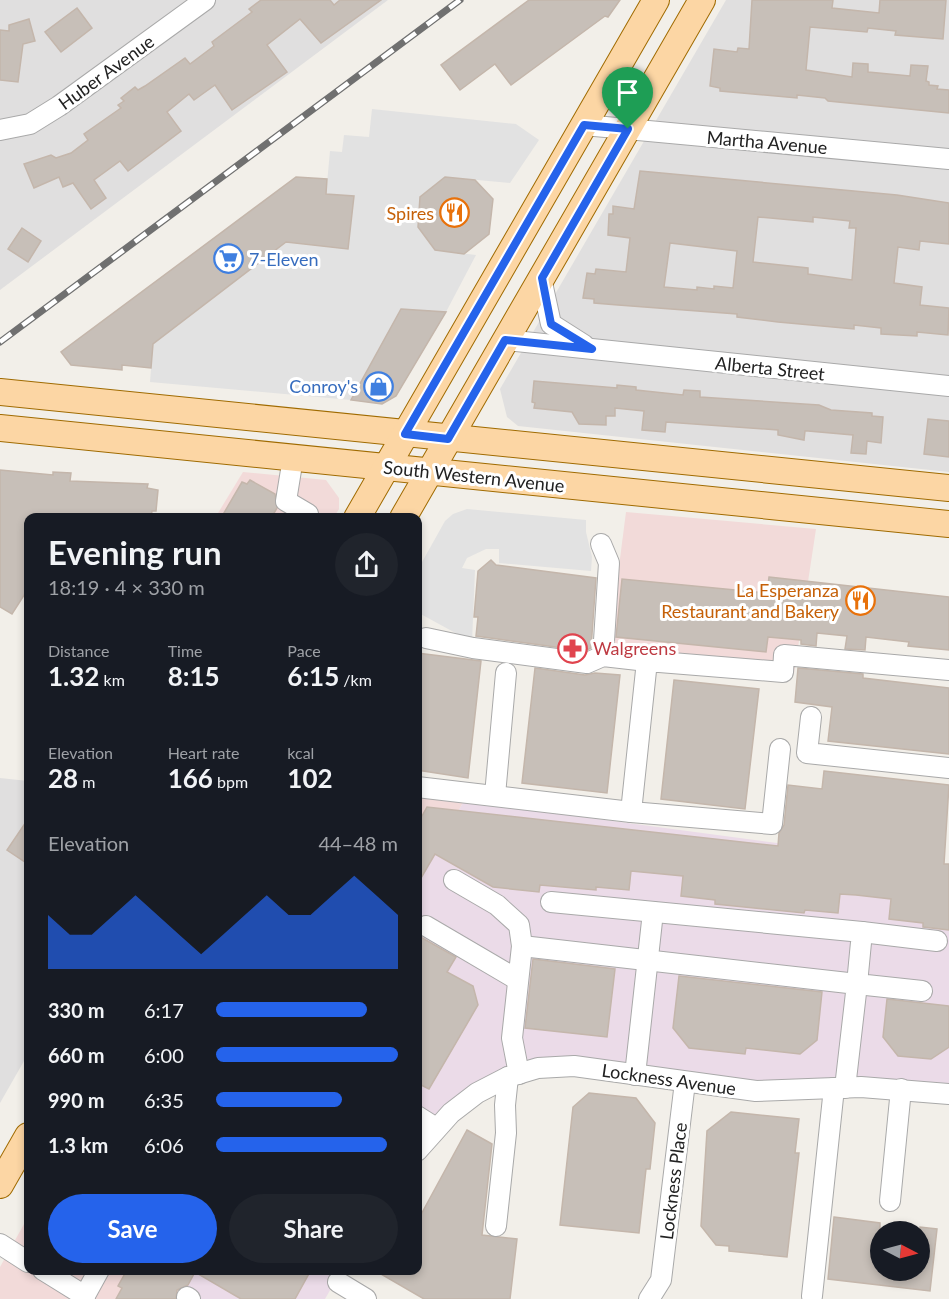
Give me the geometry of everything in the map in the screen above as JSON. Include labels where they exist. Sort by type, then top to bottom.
[{"type":"main road","points":[[360,513],[384,467],[656,0]]},
{"type":"main road","points":[[406,513],[702,0]]},
{"type":"main road","name":"South Western Avenue","points":[[0,392],[940,487]]},
{"type":"main road","name":"South Western Avenue","points":[[0,428],[949,524]]},
{"type":"main road","points":[[825,512],[827,499],[837,494],[896,501],[940,487]]},
{"type":"main road","points":[[0,1185],[24,1143]]},
{"type":"street","name":"Huber Avenue","points":[[0,130],[30,124],[59,106],[206,0]]},
{"type":"street","name":"Martha Avenue","points":[[584,125],[949,159]]},
{"type":"street","name":"Alberta Street","points":[[542,278],[551,324],[592,349]]},
{"type":"street","name":"Alberta Street","points":[[505,340],[949,386]]},
{"type":"street","points":[[293,458],[286,501],[306,513]]},
{"type":"street","points":[[601,544],[609,563],[603,656]]},
{"type":"street","points":[[426,638],[473,648],[587,663],[603,656],[783,672],[784,655],[949,670]]},
{"type":"street","points":[[631,812],[647,661]]},
{"type":"street","points":[[495,795],[506,673]]},
{"type":"street","points":[[811,717],[807,753],[949,768]]},
{"type":"street","points":[[422,788],[631,812],[772,824],[780,749]]},
{"type":"street","points":[[454,880],[497,905],[519,925],[522,946],[512,1038],[514,1075],[505,1105],[506,1133],[496,1226]]},
{"type":"street","points":[[551,902],[937,941]]},
{"type":"street","points":[[634,1075],[653,912]]},
{"type":"street","points":[[426,926],[518,980]]},
{"type":"street","points":[[812,1296],[862,933]]},
{"type":"street","points":[[522,946],[922,991]]},
{"type":"street","name":"Lockness Avenue","points":[[422,1145],[436,1128],[477,1093],[514,1075],[538,1068],[574,1066],[756,1091],[839,1088],[901,1089],[949,1094]]},
{"type":"street","name":"Lockness Place","points":[[650,1299],[661,1280],[685,1082]]},
{"type":"street","points":[[890,1201],[901,1089]]},
{"type":"street","points":[[422,1119],[436,1128]]},
{"type":"street","points":[[0,1244],[24,1259]]},
{"type":"street","points":[[50,1275],[84,1298],[96,1275]]},
{"type":"street","points":[[337,1284],[366,1299]]},
{"type":"shaded area","points":[[0,0],[388,0],[0,290]]},
{"type":"shaded area","points":[[726,0],[949,0],[949,472],[518,426],[507,417],[500,389]]},
{"type":"shaded area","points":[[372,109],[516,124],[539,140],[510,183],[445,177],[420,196],[418,227],[435,250],[476,255],[446,312],[401,310],[351,400],[150,382],[153,344],[286,242],[348,248],[353,197],[326,194],[330,151],[342,152],[344,135],[369,137]]},
{"type":"shaded area","points":[[243,472],[326,480],[339,498],[339,509],[336,513],[218,513]]},
{"type":"shaded area","points":[[467,509],[586,520],[586,532],[592,557],[591,571],[499,563],[499,549],[486,549],[467,558],[462,568],[475,570],[472,642],[422,615],[422,562],[445,521],[453,514]]},
{"type":"shaded area","points":[[626,512],[816,529],[794,674],[608,652]]},
{"type":"shaded area","points":[[0,778],[24,781],[24,1061],[0,1103]]},
{"type":"shaded area","points":[[422,797],[464,801],[422,874]]},
{"type":"shaded area","points":[[464,801],[949,866],[949,1093],[812,1088],[573,1065],[506,1075],[422,1144],[422,874]]},
{"type":"shaded area","points":[[24,1224],[24,1275],[193,1275],[179,1299],[0,1299],[0,1267]]},
{"type":"shaded area","points":[[193,1275],[339,1275],[325,1299],[179,1299]]},
{"type":"building","points":[[261,0],[330,0],[334,5],[340,0],[381,0],[321,43],[300,19],[267,45],[287,72],[232,110],[215,85],[194,100],[189,94],[167,112],[181,131],[128,171],[120,161],[94,180],[106,198],[91,209],[73,183],[63,187],[59,177],[34,188],[24,164],[51,155],[56,158],[71,153],[88,140],[84,134],[121,108],[118,105],[124,101],[121,98],[135,87],[138,90],[145,86],[185,58],[190,64],[214,46],[212,42],[252,12],[249,9]]},
{"type":"building","points":[[529,0],[620,0],[608,17],[605,16],[511,85],[495,64],[460,90],[441,65]]},
{"type":"building","points":[[752,0],[833,0],[832,8],[879,13],[880,0],[946,0],[943,39],[895,35],[896,31],[868,28],[867,32],[810,27],[806,70],[852,77],[853,63],[868,64],[868,72],[910,76],[911,65],[928,66],[926,81],[929,85],[938,86],[937,89],[949,90],[949,113],[828,101],[825,98],[797,95],[797,98],[720,91],[720,88],[710,86],[714,49],[737,52],[738,48],[749,49]]},
{"type":"building","points":[[77,8],[92,28],[61,52],[45,32]]},
{"type":"building","points":[[29,19],[35,41],[23,44],[18,82],[0,80],[0,30],[9,31],[9,25]]},
{"type":"building","points":[[640,171],[897,195],[949,203],[949,244],[920,241],[919,250],[898,247],[894,283],[922,287],[920,305],[949,308],[948,335],[917,332],[917,336],[881,334],[881,328],[854,325],[854,329],[778,322],[737,317],[737,314],[594,303],[594,299],[583,298],[587,273],[595,274],[596,269],[626,272],[630,238],[608,235],[609,214],[613,214],[613,206],[634,209]],"holes":[[[758,217],[813,222],[813,217],[850,221],[849,228],[856,228],[852,280],[808,274],[808,268],[753,262]],[[670,243],[737,251],[733,288],[714,286],[714,289],[697,287],[697,290],[664,287]]]},
{"type":"building","points":[[296,177],[327,179],[326,194],[354,196],[348,249],[286,242],[153,344],[151,368],[122,365],[122,370],[71,365],[61,352]]},
{"type":"building","name":"Spires","points":[[445,177],[475,180],[493,199],[489,234],[464,254],[435,250],[418,227],[420,197]]},
{"type":"building","points":[[22,228],[41,241],[28,262],[8,249]]},
{"type":"building","points":[[401,309],[446,312],[396,396],[382,404],[351,400]]},
{"type":"building","points":[[534,381],[617,388],[617,385],[636,387],[636,390],[683,395],[684,390],[700,391],[700,397],[819,405],[831,410],[872,413],[872,416],[883,417],[881,443],[867,441],[866,454],[851,453],[853,435],[805,431],[804,440],[778,435],[778,430],[666,422],[665,432],[642,430],[644,411],[615,408],[615,416],[606,416],[606,425],[579,424],[572,412],[534,408],[535,403],[532,402]]},
{"type":"building","points":[[928,419],[949,421],[949,457],[924,454]]},
{"type":"building","points":[[0,470],[53,475],[53,472],[71,473],[70,481],[148,484],[147,488],[158,490],[156,511],[152,513],[24,513],[24,595],[12,614],[0,607]]},
{"type":"building","points":[[250,480],[275,494],[277,508],[274,513],[224,513],[242,482],[247,484]]},
{"type":"building","name":"Walgreens","points":[[491,560],[496,565],[596,578],[591,648],[585,651],[476,636],[478,617],[474,617],[478,571]]},
{"type":"building","points":[[769,577],[949,597],[949,650],[908,646],[909,642],[866,637],[865,650],[845,649],[847,636],[817,633],[816,646],[801,644],[801,640],[768,637],[766,652],[616,637],[622,579],[767,593]]},
{"type":"building","points":[[422,654],[481,661],[468,778],[422,771]]},
{"type":"building","points":[[535,668],[585,675],[595,673],[620,675],[607,793],[522,783]]},
{"type":"building","points":[[798,668],[863,674],[863,678],[949,688],[949,754],[828,741],[832,707],[795,702]]},
{"type":"building","points":[[674,680],[759,689],[745,809],[661,799]]},
{"type":"building","points":[[824,771],[949,785],[944,864],[949,864],[949,930],[923,927],[923,923],[889,919],[891,899],[856,895],[840,894],[838,913],[805,910],[804,913],[715,904],[715,900],[681,896],[683,876],[631,871],[629,890],[596,887],[596,890],[540,885],[539,892],[493,887],[435,854],[422,876],[422,816],[427,807],[778,846],[779,833],[784,825],[788,785],[822,789]]},
{"type":"building","points":[[24,825],[24,861],[7,850]]},
{"type":"building","points":[[422,938],[456,957],[447,972],[473,986],[478,1005],[429,1089],[422,1086]]},
{"type":"building","points":[[533,959],[615,969],[607,1037],[525,1028]]},
{"type":"building","points":[[679,976],[822,992],[817,1040],[800,1054],[746,1048],[745,1054],[689,1048],[673,1028]]},
{"type":"building","points":[[887,999],[949,1006],[949,1047],[931,1059],[898,1056],[883,1037]]},
{"type":"building","points":[[589,1093],[636,1098],[655,1123],[650,1169],[646,1169],[639,1233],[560,1225],[573,1107]]},
{"type":"building","points":[[731,1112],[799,1119],[795,1153],[799,1153],[787,1257],[729,1251],[729,1246],[716,1245],[701,1226],[707,1131]]},
{"type":"building","points":[[467,1130],[492,1144],[482,1235],[517,1239],[510,1299],[424,1299],[383,1275],[422,1275],[422,1213]]},
{"type":"building","points":[[834,1217],[870,1222],[870,1281],[930,1281],[930,1228],[937,1229],[930,1291],[828,1279]]},
{"type":"building","points":[[124,1275],[193,1275],[188,1285],[177,1290],[176,1299],[116,1299],[122,1288],[118,1286]]},
{"type":"building","points":[[200,1275],[308,1275],[295,1299],[241,1299]]},
{"type":"railway","points":[[0,342],[460,0]]},
{"type":"place","name":"Spires","points":[[455,213]]},
{"type":"place","name":"7-Eleven","points":[[228,259]]},
{"type":"place","name":"Conroy's","points":[[379,386]]},
{"type":"place","name":"La Esperanza Restaurant and Bakery","points":[[860,600]]},
{"type":"place","name":"Walgreens","points":[[572,648]]},
{"type":"route","points":[[584,125],[628,129],[542,278],[551,324],[566,336],[592,349],[505,340],[448,439],[405,434],[584,125]]}]
